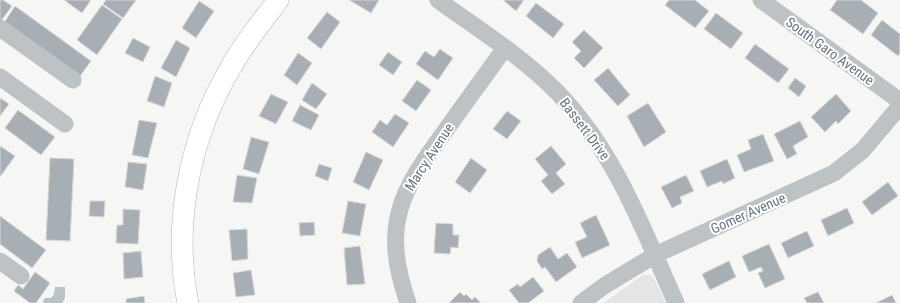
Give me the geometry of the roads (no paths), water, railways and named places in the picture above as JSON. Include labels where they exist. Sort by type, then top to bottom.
[{"type":"main road","points":[[188,303],[184,274],[183,226],[193,155],[210,107],[231,66],[278,0]]},
{"type":"street","name":"Bassett Drive","points":[[438,0],[505,48],[557,93],[594,136],[621,182],[676,303]]},
{"type":"street","name":"South Garo Avenue","points":[[761,0],[900,101]]},
{"type":"street","points":[[0,28],[73,80]]},
{"type":"street","name":"Marcy Avenue","points":[[408,303],[397,264],[396,225],[402,202],[411,180],[424,160],[505,48]]},
{"type":"street","points":[[0,77],[65,124]]},
{"type":"street","name":"Gomer Avenue","points":[[581,303],[604,286],[655,255],[834,173],[863,150],[900,106]]},
{"type":"street","points":[[0,261],[21,276]]}]
